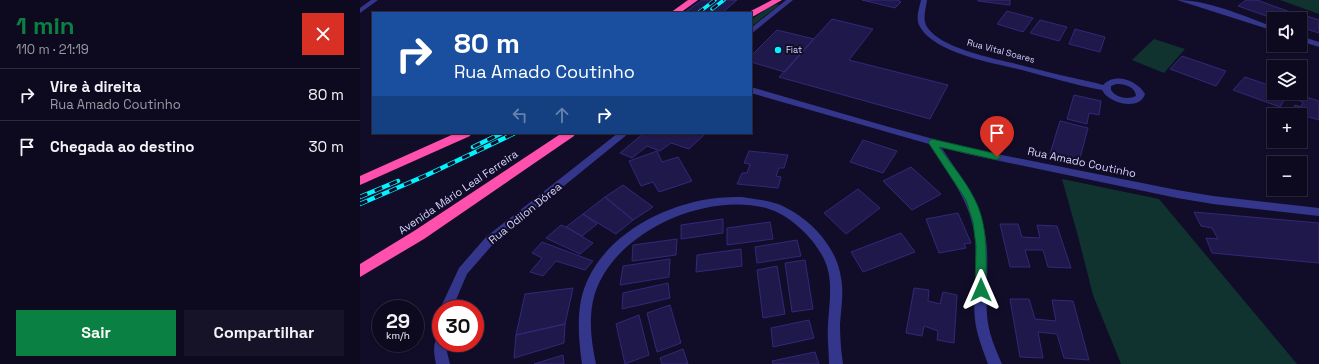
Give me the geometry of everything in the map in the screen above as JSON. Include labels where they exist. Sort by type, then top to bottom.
[{"type":"highway","points":[[676,12],[694,0]]},
{"type":"highway","points":[[745,12],[760,0]]},
{"type":"highway","points":[[752,13],[778,0]]},
{"type":"highway","points":[[360,182],[464,134]]},
{"type":"highway","name":"Avenida Mário Leal Ferreira","points":[[360,270],[419,235],[569,134]]},
{"type":"street","points":[[360,11],[375,0]]},
{"type":"street","points":[[752,31],[790,0]]},
{"type":"street","name":"Rua Vital Soares","points":[[924,0],[921,23],[925,30],[940,42],[967,53],[1080,83],[1106,88]]},
{"type":"street","points":[[1180,0],[1212,8],[1267,27]]},
{"type":"street","points":[[1307,41],[1319,45]]},
{"type":"street","name":"Rua Amado Coutinho","points":[[752,90],[932,142],[1177,194],[1213,200],[1319,212]]},
{"type":"street","name":"Rua Odilon Dórea","points":[[450,300],[463,271],[490,240],[623,134]]},
{"type":"street","points":[[932,142],[970,200],[978,222],[981,246],[981,316],[986,339],[995,364]]},
{"type":"street","points":[[589,364],[584,332],[587,303],[595,278],[601,267],[613,253],[630,236],[649,223],[672,213],[723,202],[745,201],[765,204],[798,220],[808,229],[826,251],[833,266],[836,281],[834,325],[836,364]]},
{"type":"street","points":[[440,352],[443,364]]},
{"type":"green space","points":[[1280,0],[1319,0],[1319,14]]},
{"type":"green space","points":[[777,4],[779,5],[752,26],[752,19],[768,8]]},
{"type":"green space","points":[[1154,39],[1185,49],[1164,73],[1132,60]]},
{"type":"green space","points":[[1062,179],[1159,199],[1297,364],[1121,364],[1093,295]]},
{"type":"building","points":[[702,0],[737,0],[723,12],[685,12]]},
{"type":"building","points":[[862,0],[898,0],[901,2],[895,8]]},
{"type":"building","points":[[1010,0],[1010,5],[978,1]]},
{"type":"building","points":[[1246,0],[1257,0],[1290,12],[1267,12],[1267,16],[1238,6]]},
{"type":"building","points":[[1007,11],[1033,18],[1023,32],[997,24]]},
{"type":"building","points":[[1307,16],[1319,20],[1319,33],[1307,29]]},
{"type":"building","points":[[832,19],[873,29],[849,60],[948,85],[930,119],[779,77]]},
{"type":"building","points":[[1040,20],[1067,27],[1059,41],[1030,33]]},
{"type":"building","points":[[1075,29],[1105,37],[1100,52],[1069,44]]},
{"type":"building","points":[[777,30],[814,39],[785,72],[752,62],[752,55]]},
{"type":"building","points":[[1182,56],[1226,71],[1216,86],[1170,69]]},
{"type":"building","points":[[1245,77],[1267,85],[1267,100],[1284,100],[1280,107],[1233,90]]},
{"type":"building","points":[[1074,95],[1101,101],[1099,115],[1089,113],[1087,124],[1067,119]]},
{"type":"building","points":[[1307,97],[1319,101],[1319,120],[1307,116],[1307,108],[1294,108],[1295,105],[1301,107],[1303,102],[1297,100],[1307,100]]},
{"type":"building","points":[[1060,121],[1088,128],[1079,162],[1050,154]]},
{"type":"building","points":[[643,134],[705,134],[689,149],[671,143],[660,151],[647,146],[632,158],[620,153]]},
{"type":"building","points":[[863,140],[897,151],[883,173],[850,162]]},
{"type":"building","points":[[657,151],[662,162],[678,157],[692,181],[659,192],[653,182],[641,186],[629,161]]},
{"type":"building","points":[[749,151],[788,155],[784,168],[779,168],[776,176],[781,177],[778,188],[737,184],[742,173],[747,173],[750,164],[744,163]]},
{"type":"building","points":[[911,167],[941,194],[912,210],[883,181]]},
{"type":"building","points":[[623,185],[653,207],[633,220],[605,197]]},
{"type":"building","points":[[858,189],[880,208],[846,234],[824,213]]},
{"type":"building","points":[[605,197],[633,220],[616,234],[583,214]]},
{"type":"building","points":[[1194,212],[1319,223],[1319,263],[1212,253],[1206,238],[1218,239],[1212,228],[1201,226]]},
{"type":"building","points":[[958,213],[971,243],[964,244],[966,248],[939,253],[926,219]]},
{"type":"building","points":[[583,214],[597,224],[582,236],[566,227]]},
{"type":"building","points":[[723,219],[723,233],[681,239],[681,225]]},
{"type":"building","points":[[770,222],[773,239],[727,245],[727,228]]},
{"type":"building","points":[[1000,224],[1018,224],[1022,237],[1040,238],[1037,225],[1057,226],[1071,268],[1048,267],[1043,250],[1025,250],[1030,267],[1010,267]]},
{"type":"building","points":[[561,225],[593,243],[580,254],[546,238]]},
{"type":"building","points":[[901,233],[915,252],[863,272],[851,252]]},
{"type":"building","points":[[677,239],[676,255],[632,261],[633,245]]},
{"type":"building","points":[[797,240],[801,256],[757,263],[755,247]]},
{"type":"building","points":[[542,242],[593,261],[585,270],[556,261],[543,276],[530,272],[542,258],[532,253]]},
{"type":"building","points":[[741,249],[742,266],[696,272],[697,255]]},
{"type":"building","points":[[670,259],[669,277],[620,285],[623,266]]},
{"type":"building","points":[[805,260],[813,309],[792,312],[785,263]]},
{"type":"building","points":[[777,266],[785,314],[763,318],[757,270]]},
{"type":"building","points":[[668,283],[670,298],[622,309],[623,293]]},
{"type":"building","points":[[573,288],[565,324],[516,335],[525,294]]},
{"type":"building","points":[[914,288],[929,290],[928,301],[940,304],[943,292],[957,295],[954,343],[937,340],[938,331],[924,326],[922,336],[906,333]]},
{"type":"building","points":[[1010,299],[1029,299],[1035,319],[1056,321],[1052,300],[1073,301],[1089,360],[1064,358],[1057,334],[1038,332],[1043,358],[1020,357]]},
{"type":"building","points":[[670,305],[681,343],[657,352],[647,313]]},
{"type":"building","points":[[639,315],[649,355],[625,364],[616,324]]},
{"type":"building","points":[[809,320],[814,338],[773,347],[771,328]]},
{"type":"building","points":[[565,324],[564,343],[514,358],[516,335]]},
{"type":"building","points":[[683,349],[688,364],[662,364],[660,358]]},
{"type":"building","points":[[815,352],[819,364],[773,364],[772,361]]},
{"type":"building","points":[[563,355],[564,364],[534,364]]},
{"type":"railway","points":[[699,12],[715,0]]},
{"type":"railway","points":[[712,9],[724,0]]},
{"type":"railway","points":[[473,147],[500,134]]},
{"type":"railway","points":[[360,204],[427,175],[513,134]]},
{"type":"railway","points":[[360,197],[398,181]]},
{"type":"place","name":"Fiat","points":[[778,50]]},
{"type":"route","points":[[981,290],[981,246],[978,222],[970,200],[932,142],[997,157]]}]
